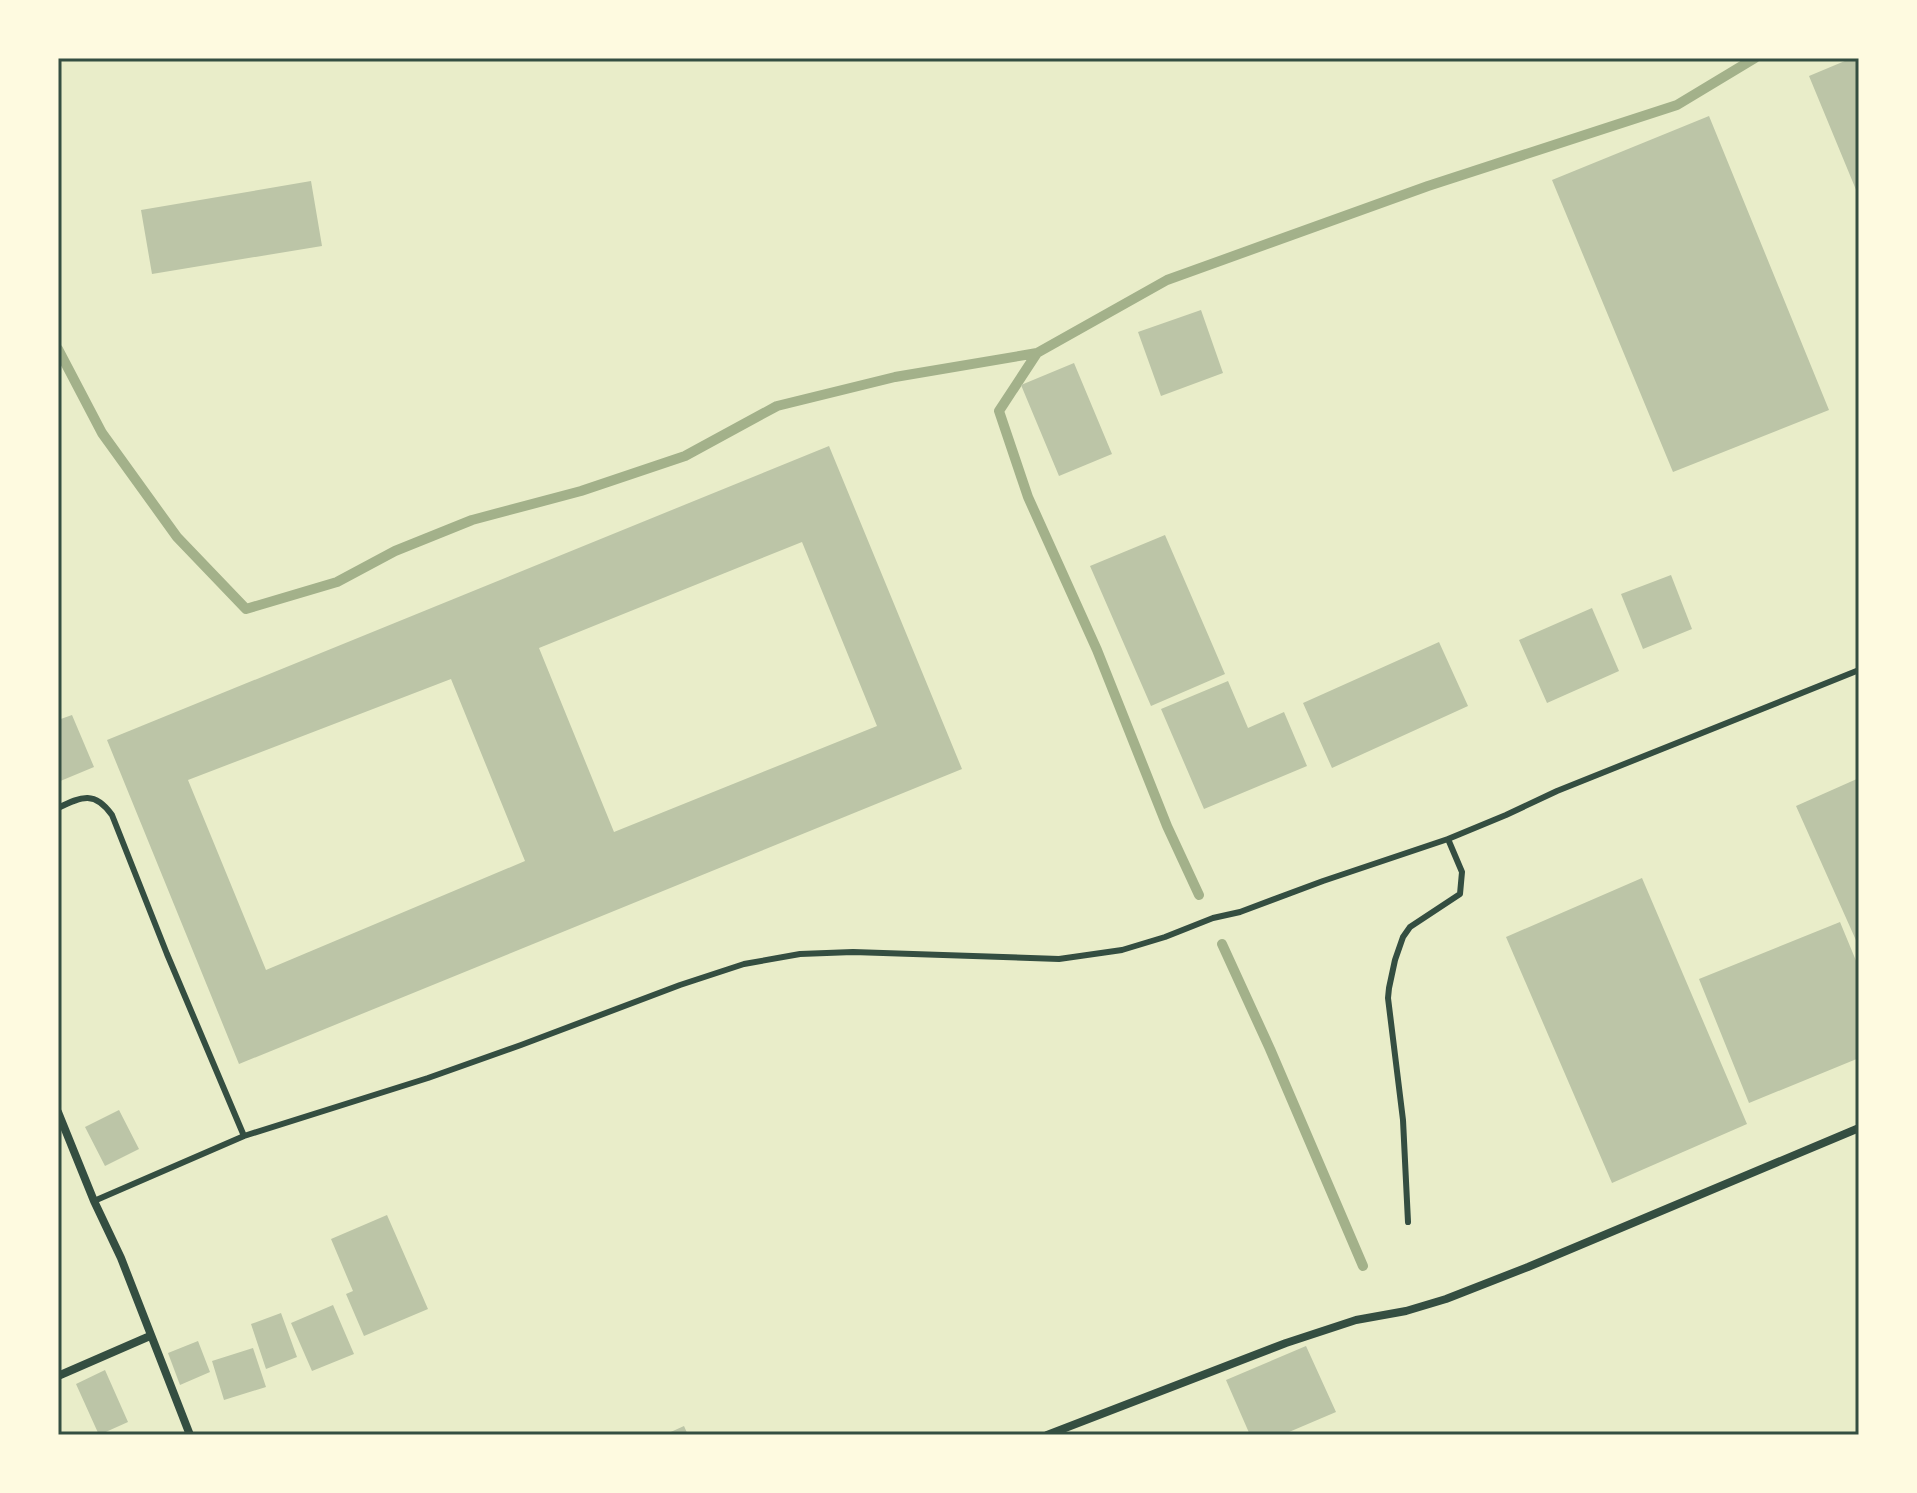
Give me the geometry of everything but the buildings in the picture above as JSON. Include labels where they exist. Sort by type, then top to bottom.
[{"type":"street","points":[[58,1112],[121,1258],[190,1435]]},
{"type":"street","points":[[1047,1435],[1286,1343],[1356,1320],[1406,1311],[1446,1299],[1859,1128]]},
{"type":"street","points":[[58,1376],[150,1336]]},
{"type":"lane","points":[[94,1201],[244,1136],[400,1087],[744,964],[800,954],[853,952],[1059,959],[1122,950],[1448,839],[1557,791],[1859,670]]},
{"type":"lane","points":[[58,808],[84,797],[96,799],[112,815],[244,1136]]},
{"type":"lane","points":[[1408,1222],[1403,1120],[1388,998],[1403,937],[1410,927],[1460,894],[1462,872],[1448,839]]},
{"type":"waterway","points":[[1199,895],[1167,826],[1097,650],[1028,497],[999,411],[1037,353],[1167,280],[1428,186],[1677,105],[1755,58]]},
{"type":"waterway","points":[[58,349],[102,433],[177,537],[246,609],[337,582],[395,551],[472,520],[581,491],[685,456],[777,406],[895,377],[1037,353]]},
{"type":"waterway","points":[[1222,944],[1363,1266]]}]
